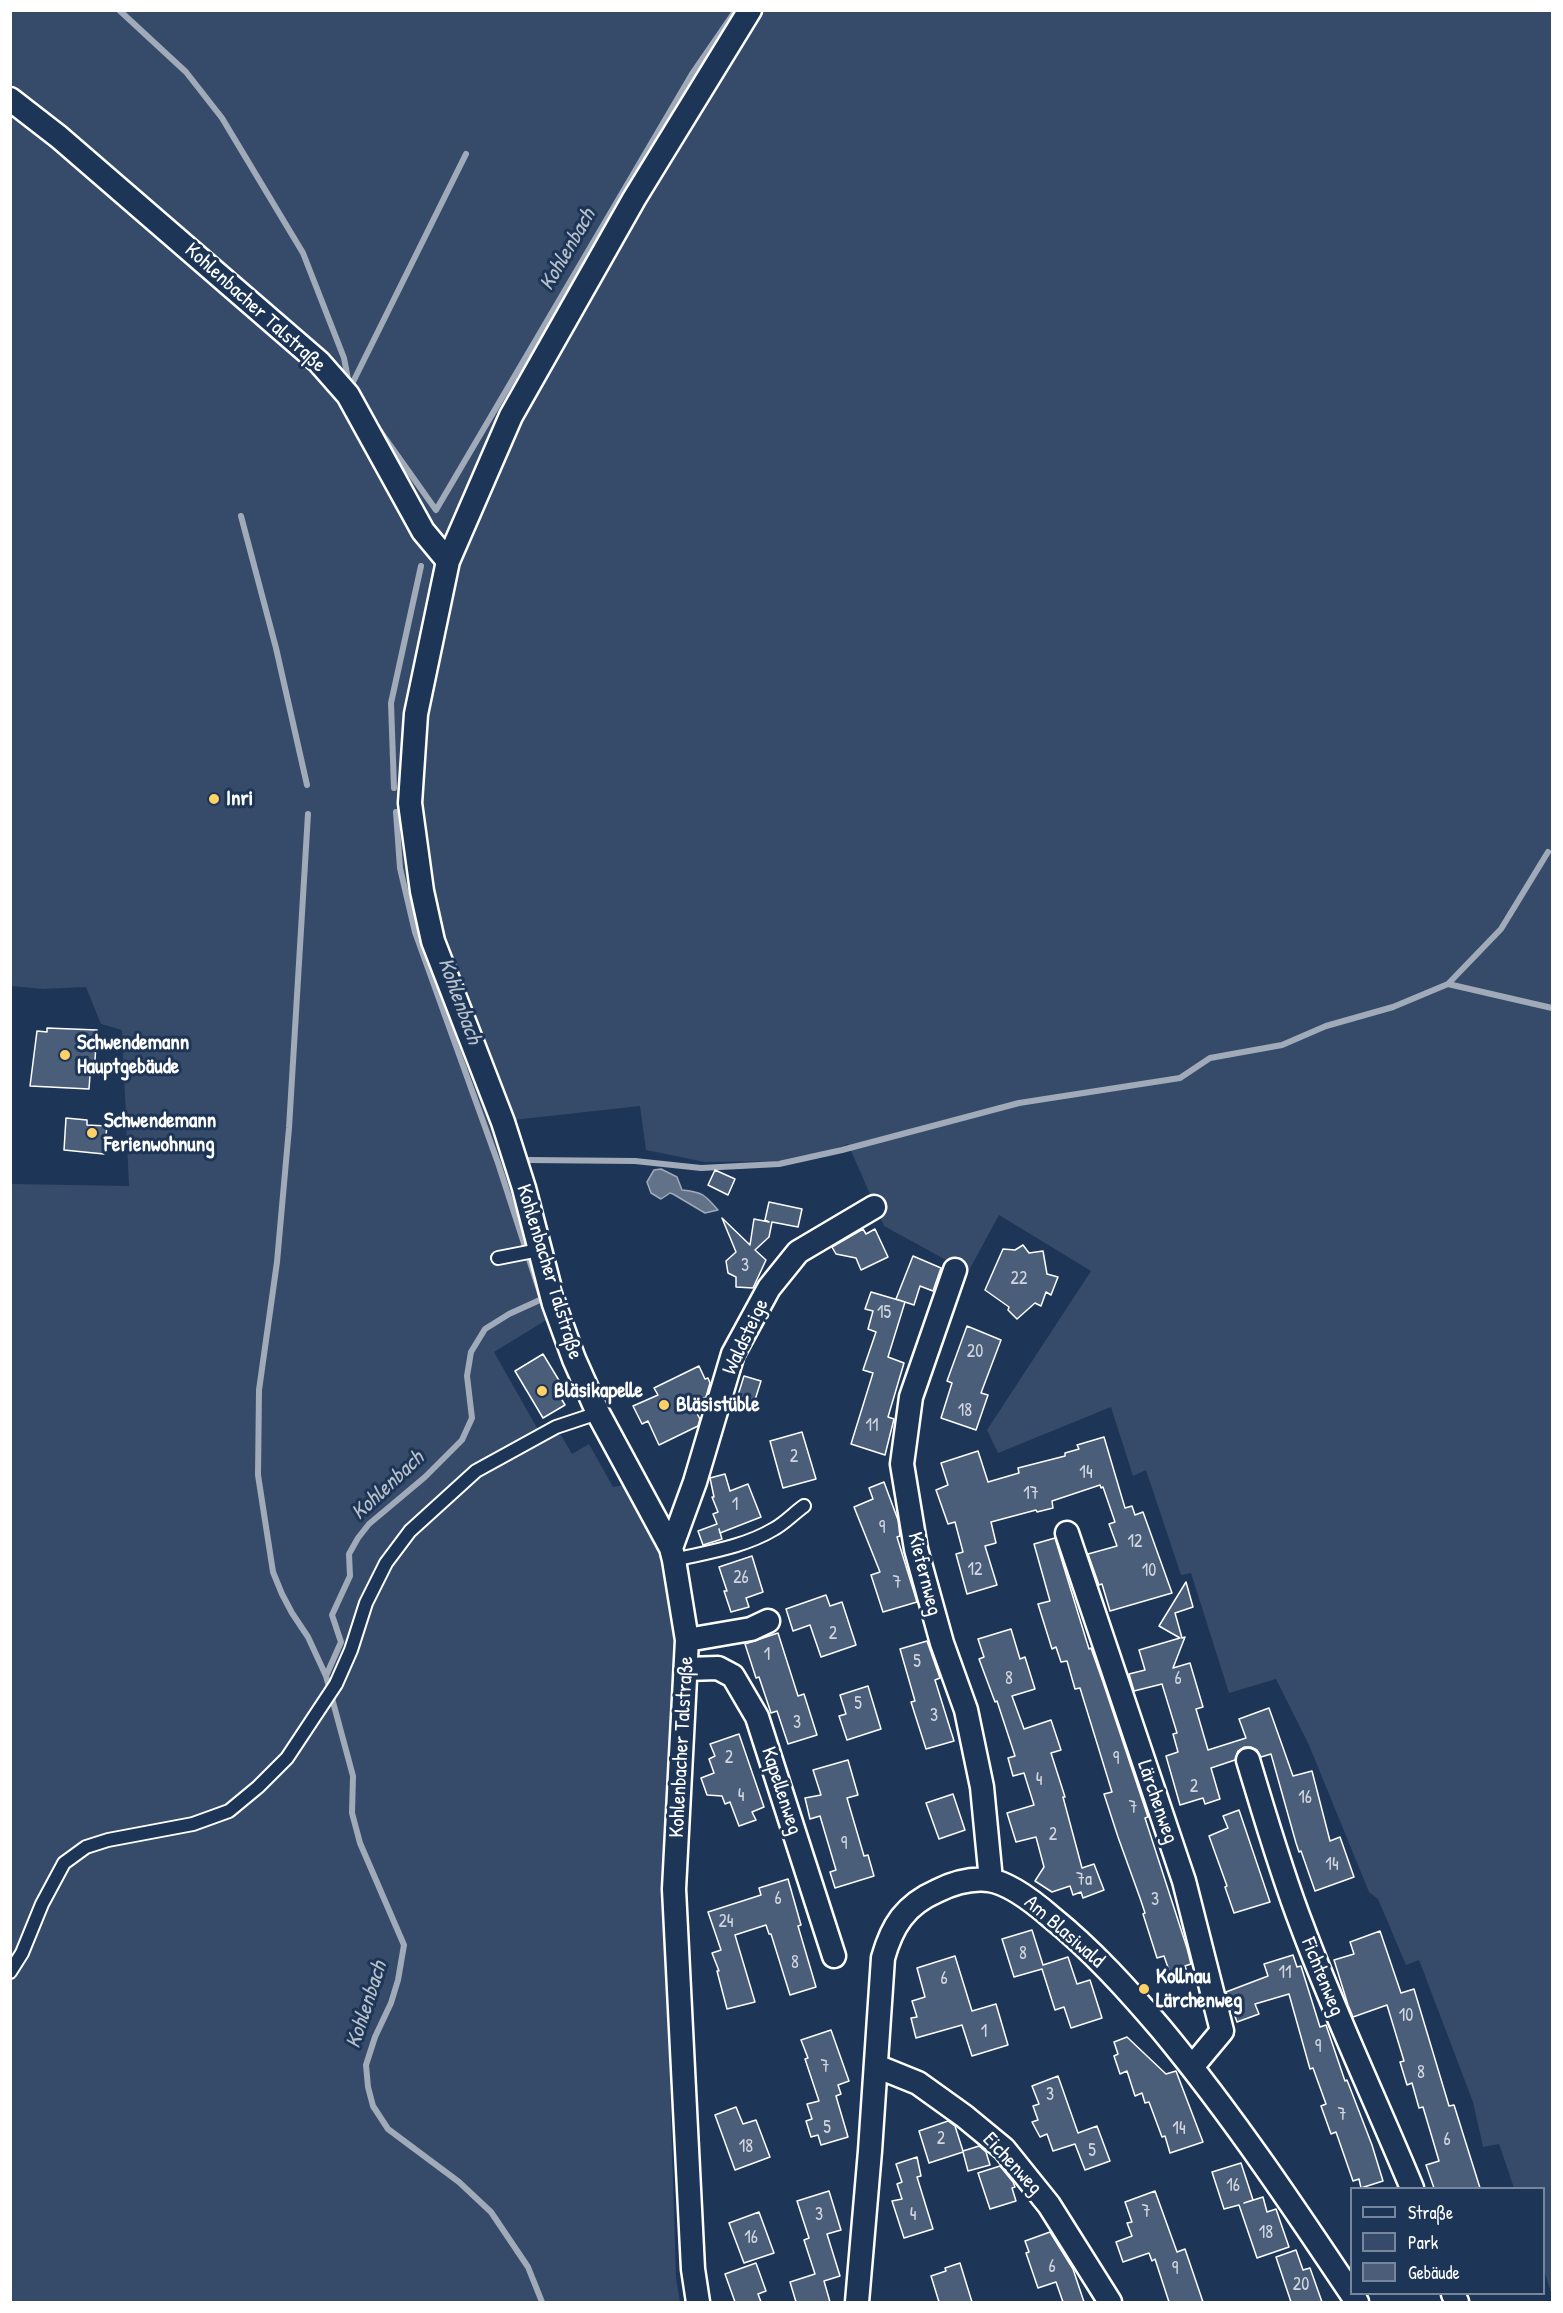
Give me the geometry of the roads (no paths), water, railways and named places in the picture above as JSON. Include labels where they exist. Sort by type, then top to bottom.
[{"type":"street","name":"Kohlenbacher Talstraße","points":[[698,2302],[693,2269],[674,1889],[687,1640],[673,1554],[597,1413],[554,1304],[530,1251],[524,1188],[503,1122],[434,941],[422,891],[410,802],[416,714],[448,561],[511,416],[634,199],[750,10]]},
{"type":"street","name":"Kohlenbacher Talstraße","points":[[10,99],[58,136],[319,362],[348,395],[423,531],[448,561]]},
{"type":"street","name":"Waldsteige","points":[[673,1554],[733,1354],[769,1288],[798,1252],[874,1207]]},
{"type":"street","name":"Kiefernweg","points":[[955,1270],[911,1397],[902,1464],[916,1549],[942,1643],[966,1710],[982,1787],[991,1880]]},
{"type":"street","name":"Lärchenweg","points":[[1067,1533],[1184,1881],[1210,1978],[1222,2031],[1192,2067]]},
{"type":"street","points":[[687,1640],[751,1629],[768,1621]]},
{"type":"street","name":"Kapellenweg","points":[[686,1669],[718,1668],[733,1676],[757,1717],[834,1956]]},
{"type":"street","name":"Fichtenweg","points":[[1248,1760],[1300,1924],[1338,2019],[1412,2187]]},
{"type":"street","points":[[860,2302],[883,1958],[890,1934],[906,1911],[922,1897],[967,1880],[991,1880]]},
{"type":"street","name":"Am Blasiwald","points":[[991,1880],[1028,1898],[1074,1935],[1136,1998],[1192,2067],[1272,2174],[1350,2291]]},
{"type":"street","name":"Eichenweg","points":[[876,2066],[918,2083],[964,2116],[1004,2150],[1050,2205],[1110,2302]]},
{"type":"lane","points":[[498,1258],[530,1251]]},
{"type":"lane","points":[[10,1972],[22,1953],[42,1904],[64,1863],[86,1847],[108,1840],[193,1824],[229,1811],[258,1787],[287,1758],[336,1684],[351,1650],[366,1603],[386,1563],[410,1531],[476,1471],[556,1428],[597,1413]]},
{"type":"lane","points":[[673,1554],[740,1545],[777,1528],[804,1506]]},
{"type":"waterway","points":[[119,10],[186,72],[222,118],[303,253],[344,358],[349,384]]},
{"type":"waterway","name":"Kohlenbach","points":[[380,431],[436,510],[692,74],[736,10]]},
{"type":"waterway","points":[[350,388],[466,154]]},
{"type":"waterway","points":[[241,516],[276,648],[307,785]]},
{"type":"waterway","name":"Kohlenbach","points":[[394,788],[391,703],[421,566]]},
{"type":"waterway","name":"Kohlenbach","points":[[396,812],[400,868],[415,932],[498,1163],[542,1299],[509,1314],[485,1329],[471,1352],[467,1376],[472,1418],[462,1440],[425,1477],[369,1524],[358,1538],[349,1554],[350,1576],[332,1615],[341,1642],[326,1676],[353,1776],[352,1813],[360,1843],[404,1945],[398,1980],[391,2003],[375,2037],[366,2065],[373,2106],[388,2129],[459,2182],[491,2212],[528,2267],[542,2302]]},
{"type":"waterway","points":[[308,814],[289,1128],[277,1262],[259,1390],[258,1475],[273,1572],[282,1594],[308,1637],[326,1676]]},
{"type":"waterway","points":[[528,1160],[635,1161],[701,1168],[779,1164],[842,1150],[1019,1103],[1180,1078],[1210,1058],[1282,1045],[1326,1026],[1393,1007],[1448,984],[1501,929],[1548,852]]},
{"type":"waterway","points":[[1448,984],[1552,1008]]},
{"type":"place","name":"Inri","points":[[214,799]]},
{"type":"place","name":"Schwendemann Hauptgebäude","points":[[65,1055]]},
{"type":"place","name":"Schwendemann Ferienwohnung","points":[[92,1133]]},
{"type":"place","name":"Bläsikapelle","points":[[542,1391]]},
{"type":"place","name":"Bläsistüble","points":[[664,1405]]},
{"type":"place","name":"Kollnau Lärchenweg","points":[[1144,1989]]}]
